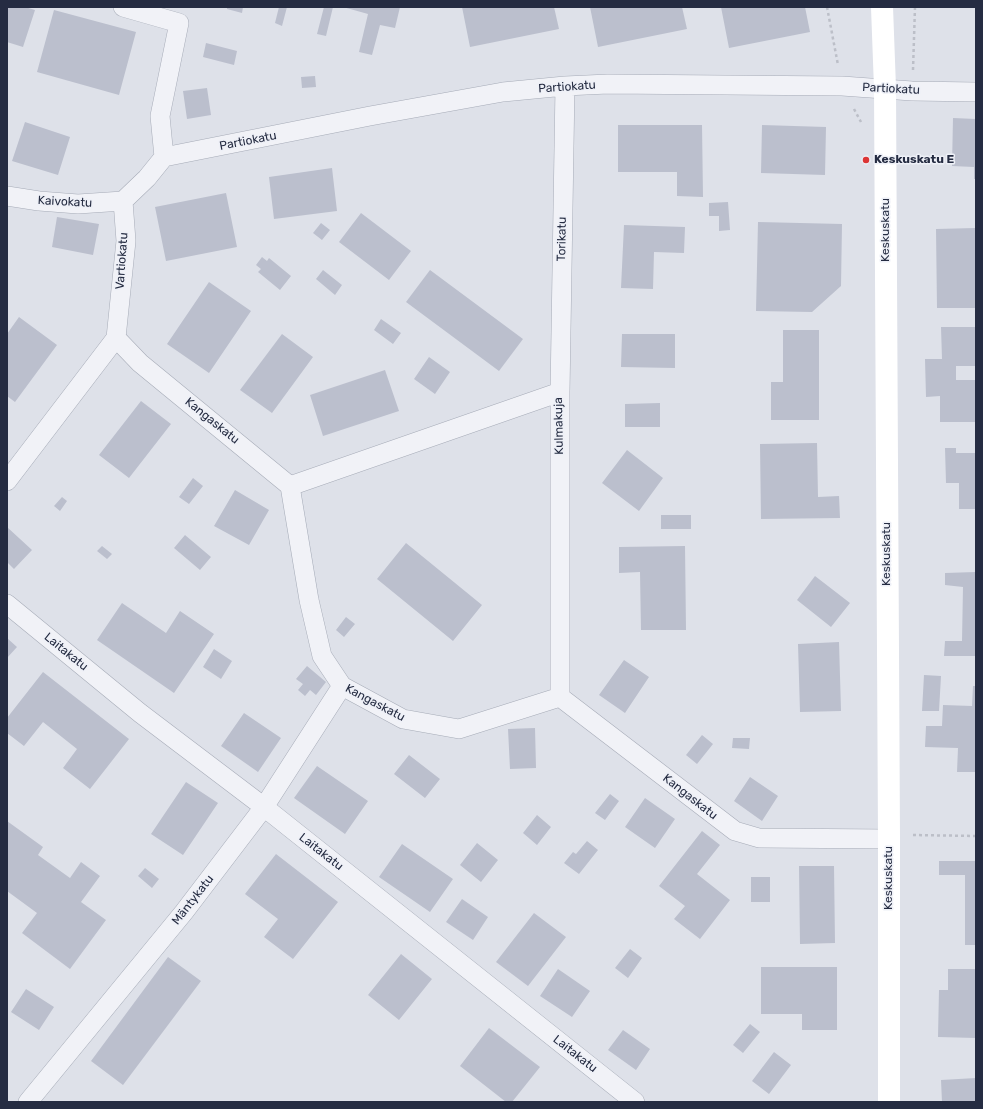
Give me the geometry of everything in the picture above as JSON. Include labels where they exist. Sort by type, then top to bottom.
[{"type":"street","points":[[123,7],[179,23],[160,116],[164,157],[147,178],[123,202]]},
{"type":"street","name":"Keskuskatu","points":[[882,7],[885,88],[889,1102]]},
{"type":"street","name":"Partiokatu","points":[[164,157],[502,92],[564,86],[608,84],[842,86],[912,91],[976,92]]},
{"type":"street","name":"Torikatu","points":[[560,392],[564,86]]},
{"type":"street","name":"Kaivokatu","points":[[7,196],[39,201],[78,204],[123,202]]},
{"type":"street","name":"Vartiokatu","points":[[116,338],[126,241],[123,202]]},
{"type":"street","points":[[7,481],[116,338]]},
{"type":"street","name":"Kangaskatu","points":[[116,338],[140,363],[290,486],[309,600],[322,656],[342,686],[403,720],[458,729],[560,697],[735,832],[759,838],[889,839]]},
{"type":"street","name":"Kulmakuja","points":[[290,486],[560,392],[560,697]]},
{"type":"street","name":"Laitakatu","points":[[7,604],[140,713],[264,807],[635,1102]]},
{"type":"street","name":"Mäntykatu","points":[[28,1102],[184,912],[264,807],[342,686]]},
{"type":"path","points":[[912,91],[914,7]]},
{"type":"path","points":[[889,839],[907,835],[976,836]]},
{"type":"building","points":[[7,7],[25,7],[35,10],[23,47],[7,42]]},
{"type":"building","points":[[227,7],[243,7],[242,13],[227,9]]},
{"type":"building","points":[[279,7],[287,7],[282,26],[275,23]]},
{"type":"building","points":[[324,7],[333,7],[326,36],[317,34]]},
{"type":"building","points":[[343,7],[400,7],[395,28],[380,25],[372,55],[359,52],[368,14]]},
{"type":"building","points":[[462,7],[554,7],[559,29],[470,47]]},
{"type":"building","points":[[590,7],[682,7],[687,29],[598,47]]},
{"type":"building","points":[[721,7],[805,7],[810,32],[729,48]]},
{"type":"building","points":[[54,10],[136,32],[119,95],[37,72]]},
{"type":"building","points":[[206,43],[237,51],[234,65],[203,57]]},
{"type":"building","points":[[315,76],[316,87],[302,88],[301,77]]},
{"type":"building","points":[[207,88],[211,115],[187,119],[183,91]]},
{"type":"building","points":[[953,118],[976,119],[976,179],[974,179],[974,167],[952,166]]},
{"type":"building","points":[[25,122],[70,137],[58,175],[12,161]]},
{"type":"building","points":[[618,125],[702,125],[703,197],[677,196],[677,172],[618,172]]},
{"type":"building","points":[[762,125],[826,127],[825,175],[761,173]]},
{"type":"building","points":[[332,168],[337,211],[274,219],[269,177]]},
{"type":"building","points":[[226,193],[237,247],[166,261],[155,207]]},
{"type":"building","points":[[728,202],[730,230],[719,231],[719,216],[709,216],[709,203]]},
{"type":"building","points":[[361,213],[411,251],[389,280],[339,242]]},
{"type":"building","points":[[57,217],[99,224],[93,255],[52,247]]},
{"type":"building","points":[[758,222],[842,224],[841,286],[812,312],[756,311]]},
{"type":"building","points":[[321,223],[330,230],[322,240],[313,233]]},
{"type":"building","points":[[624,225],[685,227],[684,253],[654,252],[653,289],[621,288]]},
{"type":"building","points":[[975,228],[976,308],[937,308],[936,229]]},
{"type":"building","points":[[262,257],[267,261],[269,258],[291,276],[280,290],[258,272],[261,269],[256,265]]},
{"type":"building","points":[[323,270],[342,285],[335,295],[316,279]]},
{"type":"building","points":[[430,270],[523,339],[499,371],[406,302]]},
{"type":"building","points":[[209,282],[251,311],[209,373],[167,344]]},
{"type":"building","points":[[19,317],[57,345],[15,402],[7,396],[7,334]]},
{"type":"building","points":[[381,319],[401,333],[393,344],[374,330]]},
{"type":"building","points":[[941,327],[976,327],[976,366],[956,366],[956,380],[976,380],[976,422],[940,422],[940,396],[926,397],[925,359],[942,359]]},
{"type":"building","points":[[783,330],[819,330],[819,420],[771,420],[771,382],[783,382]]},
{"type":"building","points":[[282,334],[313,357],[272,413],[240,390]]},
{"type":"building","points":[[622,334],[675,334],[675,368],[621,367]]},
{"type":"building","points":[[429,357],[450,372],[435,394],[414,379]]},
{"type":"building","points":[[385,370],[399,411],[323,436],[310,395]]},
{"type":"building","points":[[141,401],[171,424],[129,478],[99,455]]},
{"type":"building","points":[[660,403],[660,427],[625,427],[625,404]]},
{"type":"building","points":[[817,443],[818,497],[839,496],[840,518],[761,519],[760,444]]},
{"type":"building","points":[[945,448],[956,448],[956,453],[976,453],[976,509],[959,509],[959,483],[946,483]]},
{"type":"building","points":[[627,450],[663,478],[639,511],[602,483]]},
{"type":"building","points":[[193,478],[203,486],[189,504],[179,497]]},
{"type":"building","points":[[235,490],[269,510],[249,545],[214,526]]},
{"type":"building","points":[[62,497],[67,501],[60,511],[54,506]]},
{"type":"building","points":[[661,515],[691,515],[691,529],[661,529]]},
{"type":"building","points":[[7,527],[32,550],[14,569],[7,562]]},
{"type":"building","points":[[185,535],[211,557],[200,570],[174,548]]},
{"type":"building","points":[[406,543],[482,605],[453,641],[377,579]]},
{"type":"building","points":[[102,546],[112,554],[107,559],[97,551]]},
{"type":"building","points":[[685,546],[686,630],[641,630],[640,572],[619,573],[619,547]]},
{"type":"building","points":[[976,572],[976,656],[944,656],[945,641],[962,641],[963,587],[945,585],[945,573]]},
{"type":"building","points":[[815,576],[850,603],[831,627],[797,600]]},
{"type":"building","points":[[122,603],[166,633],[180,611],[214,634],[174,693],[97,640]]},
{"type":"building","points":[[346,617],[355,624],[344,637],[336,630]]},
{"type":"building","points":[[7,638],[17,647],[7,658]]},
{"type":"building","points":[[839,642],[841,711],[800,712],[798,644]]},
{"type":"building","points":[[214,649],[232,661],[221,679],[203,667]]},
{"type":"building","points":[[624,660],[649,677],[625,713],[599,695]]},
{"type":"building","points":[[307,666],[326,682],[316,695],[310,690],[305,696],[298,690],[303,684],[296,679]]},
{"type":"building","points":[[43,672],[129,739],[90,789],[63,768],[77,749],[43,722],[24,746],[7,733],[7,718]]},
{"type":"building","points":[[924,675],[941,676],[939,711],[922,711]]},
{"type":"building","points":[[973,686],[976,686],[976,772],[957,772],[958,748],[925,747],[926,726],[942,726],[943,705],[972,706]]},
{"type":"building","points":[[244,713],[281,738],[258,772],[221,746]]},
{"type":"building","points":[[535,728],[536,768],[510,769],[508,729]]},
{"type":"building","points":[[702,735],[713,744],[697,764],[686,755]]},
{"type":"building","points":[[733,738],[750,738],[749,749],[732,748]]},
{"type":"building","points":[[409,755],[440,779],[425,798],[394,774]]},
{"type":"building","points":[[317,766],[368,801],[345,834],[294,798]]},
{"type":"building","points":[[750,777],[778,796],[762,821],[734,801]]},
{"type":"building","points":[[186,782],[218,803],[183,855],[151,834]]},
{"type":"building","points":[[610,794],[619,801],[605,820],[595,813]]},
{"type":"building","points":[[645,798],[675,819],[655,848],[625,827]]},
{"type":"building","points":[[537,815],[551,827],[537,845],[523,833]]},
{"type":"building","points":[[7,821],[43,847],[38,855],[70,878],[81,862],[100,876],[81,902],[106,920],[70,969],[22,933],[37,913],[7,891]]},
{"type":"building","points":[[702,831],[720,845],[697,874],[730,900],[700,939],[674,919],[685,906],[659,886]]},
{"type":"building","points":[[587,841],[598,850],[579,874],[564,863],[573,852],[576,854]]},
{"type":"building","points":[[477,843],[498,860],[481,882],[460,865]]},
{"type":"building","points":[[402,844],[453,879],[430,912],[379,877]]},
{"type":"building","points":[[276,854],[338,902],[293,959],[264,937],[278,919],[245,894]]},
{"type":"building","points":[[939,861],[976,861],[976,945],[965,945],[965,875],[939,875]]},
{"type":"building","points":[[799,866],[834,866],[835,943],[800,944]]},
{"type":"building","points":[[145,868],[159,879],[152,888],[138,876]]},
{"type":"building","points":[[751,877],[770,877],[770,902],[751,902]]},
{"type":"building","points":[[462,899],[488,917],[473,940],[446,922]]},
{"type":"building","points":[[534,913],[566,937],[528,986],[496,962]]},
{"type":"building","points":[[630,949],[642,958],[628,978],[615,968]]},
{"type":"building","points":[[401,954],[432,979],[399,1020],[368,995]]},
{"type":"building","points":[[168,957],[201,981],[123,1085],[91,1061]]},
{"type":"building","points":[[761,967],[837,967],[837,1030],[802,1030],[802,1014],[761,1014]]},
{"type":"building","points":[[558,969],[590,991],[572,1017],[540,996]]},
{"type":"building","points":[[948,969],[976,969],[976,1038],[938,1037],[939,990],[948,990]]},
{"type":"building","points":[[26,989],[54,1007],[39,1030],[11,1012]]},
{"type":"building","points":[[750,1024],[760,1032],[743,1053],[733,1045]]},
{"type":"building","points":[[489,1028],[540,1067],[512,1102],[506,1102],[460,1066]]},
{"type":"building","points":[[623,1030],[650,1049],[636,1070],[608,1050]]},
{"type":"building","points":[[774,1052],[791,1065],[769,1094],[752,1081]]},
{"type":"building","points":[[976,1078],[976,1102],[942,1102],[941,1080]]},
{"type":"place","name":"Keskuskatu E","points":[[866,160]]}]
